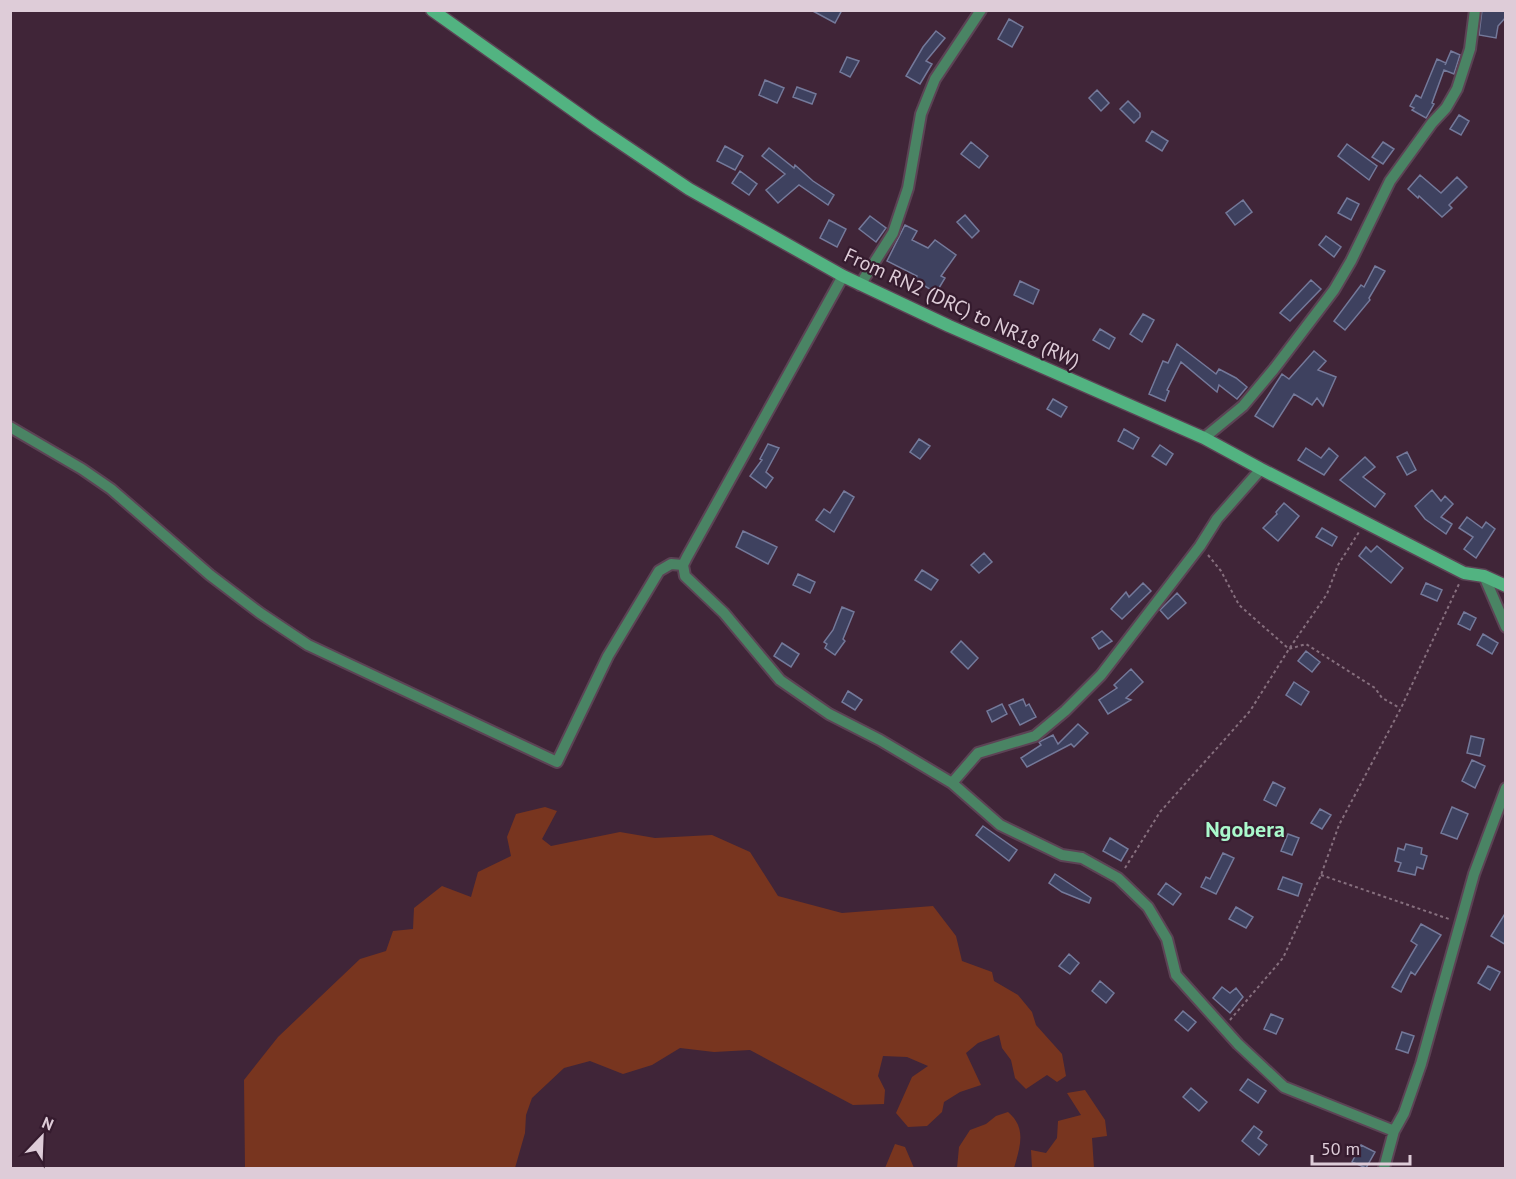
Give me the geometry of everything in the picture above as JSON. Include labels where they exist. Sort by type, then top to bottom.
[{"type":"main road","name":"From RN2 (DRC) to NR18 (RW)","points":[[432,10],[689,189],[843,276],[949,326],[1204,438],[1464,573],[1484,576],[1506,586]]},
{"type":"street","points":[[860,285],[893,233],[908,188],[921,114],[935,80],[981,10]]},
{"type":"street","points":[[1204,438],[1243,406],[1334,290],[1351,261],[1390,181],[1432,123],[1446,108],[1457,89],[1470,49],[1475,10]]},
{"type":"street","points":[[843,276],[683,566],[685,576],[724,613],[780,680],[830,714],[880,740],[952,783],[1000,825],[1062,855],[1082,858],[1118,878],[1148,907],[1153,915],[1167,939],[1176,975],[1224,1028],[1284,1087],[1394,1131]]},
{"type":"street","points":[[10,427],[82,469],[111,489],[210,575],[260,613],[308,645],[557,762],[608,656],[659,571],[670,564],[683,566]]},
{"type":"street","points":[[952,783],[978,753],[1035,736],[1065,711],[1101,675],[1200,546],[1217,519],[1261,469]]},
{"type":"street","points":[[1484,576],[1506,627]]},
{"type":"street","points":[[1384,1168],[1394,1131],[1404,1113],[1421,1064],[1474,873],[1506,788]]},
{"type":"path","points":[[1118,878],[1160,812],[1250,711],[1327,594],[1338,565],[1365,522]]},
{"type":"path","points":[[1200,546],[1221,571],[1239,605],[1289,649]]},
{"type":"path","points":[[1224,1028],[1282,958],[1321,875],[1338,825],[1401,708],[1417,669],[1464,573]]},
{"type":"path","points":[[1289,649],[1306,644],[1375,688],[1382,698],[1401,708]]},
{"type":"path","points":[[1321,875],[1460,923]]},
{"type":"shaded area","points":[[545,807],[557,811],[542,839],[551,846],[620,832],[655,838],[712,835],[750,852],[778,896],[842,913],[933,906],[956,936],[962,961],[992,972],[994,981],[1018,995],[1032,1012],[1036,1025],[1062,1054],[1066,1076],[1057,1082],[1047,1075],[1026,1089],[1015,1078],[1011,1060],[1002,1048],[999,1035],[978,1043],[966,1053],[981,1085],[960,1092],[944,1102],[942,1112],[927,1126],[908,1127],[896,1113],[912,1077],[928,1066],[907,1057],[883,1056],[878,1076],[885,1090],[884,1104],[853,1105],[750,1050],[714,1052],[680,1048],[652,1065],[623,1074],[590,1061],[564,1068],[532,1098],[526,1115],[525,1133],[515,1168],[245,1168],[244,1080],[278,1037],[360,959],[386,951],[393,931],[413,929],[414,908],[442,886],[471,897],[478,872],[511,856],[507,837],[516,814]]},
{"type":"shaded area","points":[[1085,1090],[1105,1120],[1107,1136],[1092,1138],[1094,1168],[1032,1168],[1031,1150],[1046,1153],[1057,1138],[1058,1121],[1081,1115],[1067,1093]]},
{"type":"shaded area","points":[[1008,1112],[1014,1118],[1020,1131],[1020,1145],[1014,1168],[957,1168],[959,1147],[970,1130]]},
{"type":"shaded area","points":[[895,1144],[905,1147],[914,1168],[885,1168]]},
{"type":"building","points":[[811,10],[842,10],[835,23]]},
{"type":"building","points":[[1482,10],[1506,10],[1506,17],[1498,26],[1496,38],[1479,35]]},
{"type":"building","points":[[1009,19],[1023,27],[1012,47],[998,39]]},
{"type":"building","points":[[936,31],[945,38],[926,61],[932,64],[920,84],[906,76],[923,47]]},
{"type":"building","points":[[1451,51],[1460,55],[1454,74],[1444,70],[1432,103],[1434,104],[1426,118],[1412,110],[1414,108],[1410,106],[1416,95],[1421,98],[1437,59],[1446,63]]},
{"type":"building","points":[[847,57],[859,61],[850,77],[840,72]]},
{"type":"building","points":[[765,80],[784,88],[777,103],[759,95]]},
{"type":"building","points":[[797,87],[816,94],[812,104],[793,97]]},
{"type":"building","points":[[1097,90],[1109,103],[1101,111],[1089,98]]},
{"type":"building","points":[[1128,101],[1140,113],[1140,117],[1134,123],[1120,109]]},
{"type":"building","points":[[1459,115],[1469,121],[1461,135],[1450,129]]},
{"type":"building","points":[[1152,131],[1168,141],[1162,151],[1146,141]]},
{"type":"building","points":[[971,142],[988,156],[979,168],[961,154]]},
{"type":"building","points":[[1383,142],[1394,149],[1383,164],[1372,157]]},
{"type":"building","points":[[1347,144],[1377,166],[1369,180],[1338,156]]},
{"type":"building","points":[[725,146],[743,156],[735,170],[717,161]]},
{"type":"building","points":[[769,148],[834,195],[828,205],[799,185],[778,203],[766,190],[785,174],[762,156]]},
{"type":"building","points":[[740,171],[757,184],[749,195],[732,183]]},
{"type":"building","points":[[1420,175],[1441,193],[1457,177],[1467,187],[1449,205],[1452,208],[1442,217],[1408,189]]},
{"type":"building","points":[[1347,198],[1359,204],[1351,220],[1338,213]]},
{"type":"building","points":[[1243,200],[1252,212],[1235,225],[1226,213]]},
{"type":"building","points":[[965,215],[979,231],[972,238],[957,222]]},
{"type":"building","points":[[870,216],[886,228],[876,242],[859,229]]},
{"type":"building","points":[[829,220],[846,229],[837,247],[820,238]]},
{"type":"building","points":[[905,225],[917,231],[912,240],[928,248],[935,240],[956,255],[941,276],[945,278],[936,293],[915,280],[917,276],[887,261]]},
{"type":"building","points":[[1326,236],[1341,247],[1334,257],[1319,245]]},
{"type":"building","points":[[1375,266],[1385,271],[1369,298],[1370,300],[1345,330],[1334,321],[1361,285],[1364,287]]},
{"type":"building","points":[[1311,280],[1321,289],[1290,321],[1280,313]]},
{"type":"building","points":[[1020,281],[1039,290],[1033,304],[1014,295]]},
{"type":"building","points":[[1143,314],[1154,320],[1142,342],[1130,334]]},
{"type":"building","points":[[1100,329],[1115,338],[1109,349],[1093,340]]},
{"type":"building","points":[[1177,344],[1216,374],[1219,369],[1247,387],[1237,399],[1219,385],[1217,392],[1181,362],[1167,390],[1169,391],[1165,401],[1149,394],[1163,361],[1168,363]]},
{"type":"building","points":[[1314,351],[1326,361],[1318,370],[1336,377],[1323,406],[1317,398],[1312,405],[1294,394],[1273,427],[1255,416],[1282,374],[1289,379]]},
{"type":"building","points":[[1053,399],[1067,407],[1061,417],[1047,409]]},
{"type":"building","points":[[1124,429],[1139,438],[1133,449],[1118,441]]},
{"type":"building","points":[[919,439],[930,446],[920,459],[910,452]]},
{"type":"building","points":[[768,444],[779,448],[766,472],[773,478],[766,488],[750,476],[762,460],[760,459]]},
{"type":"building","points":[[1160,445],[1173,454],[1166,465],[1152,456]]},
{"type":"building","points":[[1306,448],[1321,458],[1329,448],[1338,456],[1324,475],[1298,460]]},
{"type":"building","points":[[1407,452],[1416,470],[1407,475],[1397,457]]},
{"type":"building","points":[[1365,457],[1375,467],[1363,477],[1385,494],[1375,507],[1340,480]]},
{"type":"building","points":[[1432,490],[1441,501],[1445,496],[1453,504],[1441,517],[1452,524],[1446,534],[1425,519],[1415,506]]},
{"type":"building","points":[[844,491],[854,497],[834,532],[816,520],[824,509],[830,513]]},
{"type":"building","points":[[1284,503],[1299,516],[1278,541],[1263,528]]},
{"type":"building","points":[[1467,517],[1482,528],[1486,522],[1495,529],[1476,558],[1464,549],[1473,537],[1459,528]]},
{"type":"building","points":[[1322,528],[1337,537],[1332,546],[1316,537]]},
{"type":"building","points":[[743,531],[777,547],[768,564],[736,547]]},
{"type":"building","points":[[1377,546],[1403,568],[1391,583],[1359,556],[1366,547],[1371,552]]},
{"type":"building","points":[[984,553],[992,562],[979,573],[971,565]]},
{"type":"building","points":[[922,570],[938,580],[931,590],[915,580]]},
{"type":"building","points":[[798,574],[815,582],[810,593],[793,585]]},
{"type":"building","points":[[1143,583],[1151,591],[1122,619],[1111,609],[1126,592],[1129,597]]},
{"type":"building","points":[[1426,583],[1442,590],[1437,601],[1421,594]]},
{"type":"building","points":[[1177,593],[1186,603],[1168,619],[1160,610]]},
{"type":"building","points":[[842,607],[854,612],[843,639],[845,641],[835,655],[825,648],[827,644],[824,642],[833,630]]},
{"type":"building","points":[[1464,612],[1476,618],[1470,630],[1458,624]]},
{"type":"building","points":[[1102,631],[1112,641],[1099,649],[1092,638]]},
{"type":"building","points":[[1483,634],[1498,643],[1492,654],[1477,645]]},
{"type":"building","points":[[961,641],[978,658],[968,669],[951,652]]},
{"type":"building","points":[[782,643],[799,654],[791,667],[774,656]]},
{"type":"building","points":[[1306,651],[1320,662],[1312,672],[1298,661]]},
{"type":"building","points":[[1131,669],[1143,682],[1126,698],[1131,700],[1108,714],[1099,700],[1117,688],[1114,685]]},
{"type":"building","points":[[1294,682],[1309,692],[1301,705],[1286,695]]},
{"type":"building","points":[[848,691],[862,700],[855,710],[842,702]]},
{"type":"building","points":[[1023,699],[1026,706],[1029,704],[1036,717],[1020,725],[1009,705]]},
{"type":"building","points":[[1002,704],[1007,714],[992,722],[987,711]]},
{"type":"building","points":[[1078,724],[1088,733],[1074,747],[1071,744],[1027,767],[1021,758],[1041,745],[1039,742],[1053,735],[1058,744]]},
{"type":"building","points":[[1471,736],[1484,739],[1480,756],[1467,753]]},
{"type":"building","points":[[1472,760],[1485,766],[1475,788],[1462,781]]},
{"type":"building","points":[[1273,782],[1285,788],[1276,806],[1264,800]]},
{"type":"building","points":[[1452,807],[1468,814],[1457,839],[1441,833]]},
{"type":"building","points":[[1320,809],[1331,815],[1322,829],[1311,823]]},
{"type":"building","points":[[983,826],[1017,850],[1009,861],[976,835]]},
{"type":"building","points":[[1288,834],[1299,838],[1292,855],[1281,851]]},
{"type":"building","points":[[1110,838],[1128,849],[1121,861],[1103,851]]},
{"type":"building","points":[[1406,844],[1422,848],[1421,854],[1427,856],[1423,869],[1417,867],[1415,875],[1398,871],[1401,863],[1395,861],[1398,848],[1404,850]]},
{"type":"building","points":[[1223,853],[1234,858],[1216,894],[1201,887],[1206,877],[1210,879]]},
{"type":"building","points":[[1055,874],[1091,898],[1089,903],[1062,892],[1049,883]]},
{"type":"building","points":[[1283,877],[1302,884],[1298,896],[1278,889]]},
{"type":"building","points":[[1166,883],[1181,894],[1173,905],[1158,894]]},
{"type":"building","points":[[1236,907],[1253,917],[1246,928],[1229,919]]},
{"type":"building","points":[[1506,912],[1506,945],[1491,936]]},
{"type":"building","points":[[1421,924],[1441,935],[1415,975],[1411,972],[1401,992],[1392,987],[1417,945],[1411,941]]},
{"type":"building","points":[[1069,954],[1079,963],[1070,974],[1059,966]]},
{"type":"building","points":[[1488,966],[1500,972],[1490,990],[1478,983]]},
{"type":"building","points":[[1100,981],[1114,993],[1106,1003],[1092,991]]},
{"type":"building","points":[[1222,987],[1230,993],[1236,988],[1243,997],[1230,1013],[1213,998]]},
{"type":"building","points":[[1183,1011],[1196,1022],[1188,1031],[1175,1020]]},
{"type":"building","points":[[1271,1014],[1283,1019],[1276,1034],[1264,1029]]},
{"type":"building","points":[[1402,1032],[1414,1036],[1408,1053],[1396,1049]]},
{"type":"building","points":[[1248,1079],[1266,1091],[1258,1103],[1240,1090]]},
{"type":"building","points":[[1191,1088],[1207,1102],[1199,1111],[1183,1097]]},
{"type":"building","points":[[1254,1126],[1262,1132],[1258,1138],[1267,1145],[1259,1155],[1242,1141]]},
{"type":"building","points":[[1361,1145],[1375,1152],[1366,1168],[1352,1162]]},
{"type":"district","name":"Ngobera","points":[[1245,829]]}]
